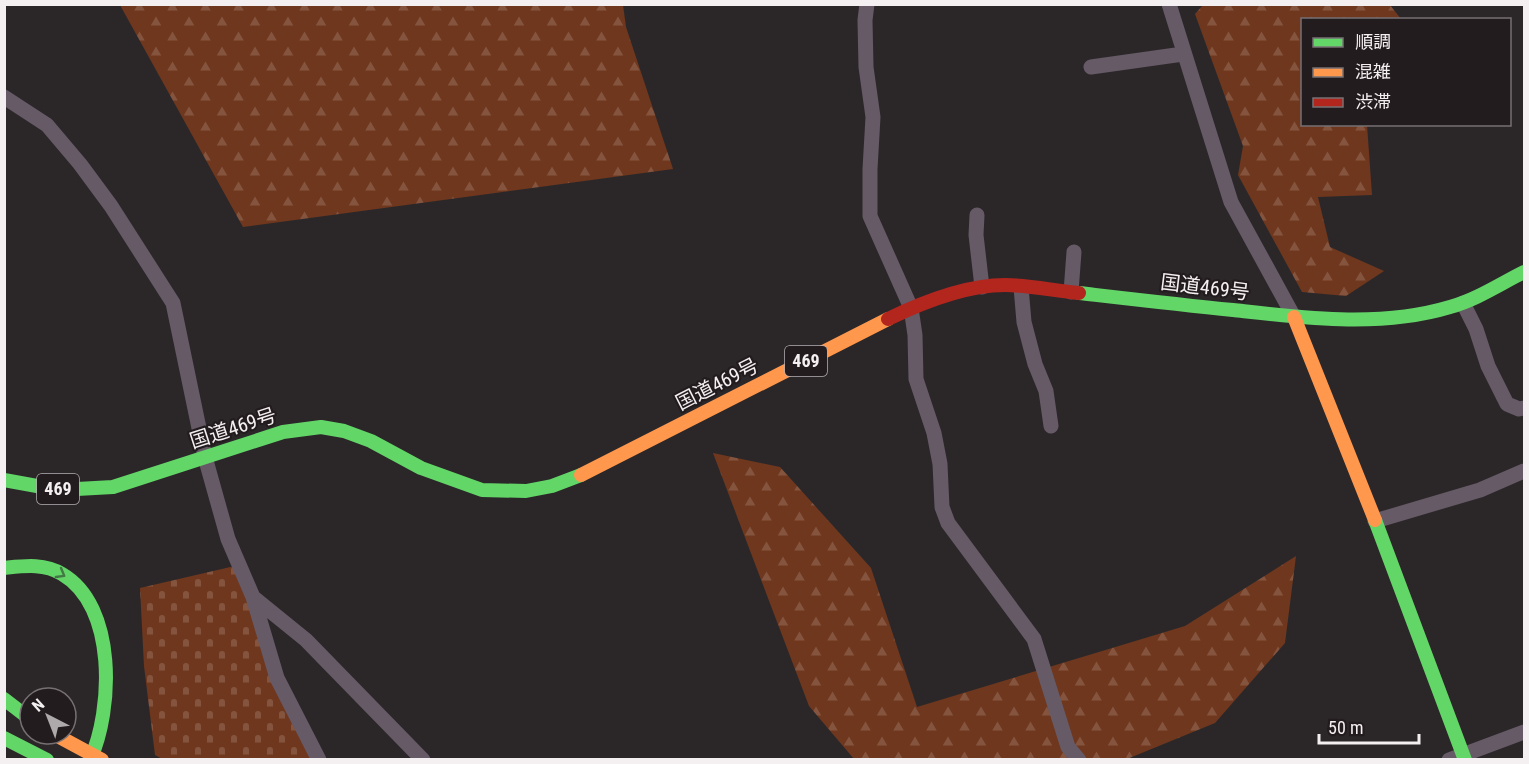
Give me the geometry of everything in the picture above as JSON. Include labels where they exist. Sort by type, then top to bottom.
[{"type":"main road","name":"国道469号","points":[[4,480],[59,490],[113,487],[283,432],[321,427],[344,431],[371,441],[421,468],[467,486],[509,492],[552,486],[583,474],[911,308],[951,293],[982,287],[1021,286],[1294,317],[1352,320],[1402,317],[1440,310],[1462,303],[1524,272]]},
{"type":"main road","points":[[1294,317],[1375,521],[1459,758]]},
{"type":"main road","points":[[9,574],[47,579],[65,589],[78,601],[89,618],[95,635],[99,663],[99,719],[90,759]]},
{"type":"main road","points":[[4,699],[18,710]]},
{"type":"main road","points":[[81,759],[99,719]]},
{"type":"main road","points":[[4,738],[47,759]]},
{"type":"main road","points":[[77,746],[102,759]]},
{"type":"street","points":[[867,4],[866,67],[873,117],[870,216],[911,308],[915,335],[916,379],[934,433],[940,464],[942,507],[948,523],[1034,639],[1068,747],[1079,759]]},
{"type":"street","points":[[1168,4],[1231,202],[1294,317]]},
{"type":"street","points":[[1091,67],[1184,54]]},
{"type":"street","points":[[4,97],[47,125],[80,164],[111,206],[173,303],[205,457],[228,538],[253,597],[277,678],[319,759]]},
{"type":"street","points":[[977,215],[976,235],[982,287]]},
{"type":"street","points":[[1071,292],[1074,252]]},
{"type":"street","points":[[1021,286],[1024,322],[1035,364],[1046,391],[1051,426]]},
{"type":"street","points":[[1462,303],[1476,329],[1488,366],[1507,404],[1519,409],[1524,408]]},
{"type":"street","points":[[1375,521],[1480,490],[1524,471]]},
{"type":"street","points":[[253,597],[306,640],[423,759]]},
{"type":"street","points":[[1459,758],[1524,732]]},
{"type":"green space","points":[[120,5],[623,5],[626,27],[673,169],[243,227]]},
{"type":"green space","points":[[1203,5],[1390,5],[1400,18],[1301,18],[1301,126],[1367,126],[1372,195],[1318,197],[1330,247],[1384,271],[1346,296],[1302,292],[1238,175],[1243,146],[1195,14]]},
{"type":"green space","points":[[713,453],[780,467],[871,568],[917,707],[1185,626],[1296,556],[1285,643],[1215,723],[1127,759],[854,759],[809,706]]},
{"type":"green space","points":[[239,565],[271,677],[318,759],[164,760],[155,755],[144,666],[140,588]]},
{"type":"traffic: fast","points":[[1079,293],[1287,316],[1370,319],[1424,313],[1460,304],[1524,272]]},
{"type":"traffic: fast","points":[[4,480],[59,490],[113,487],[283,432],[321,427],[344,431],[371,441],[421,468],[482,490],[526,491],[552,486],[581,475]]},
{"type":"traffic: fast","points":[[1375,520],[1465,760]]},
{"type":"traffic: fast","points":[[4,568],[34,566],[48,568],[62,574],[80,589],[93,610],[101,634],[106,688],[98,739],[90,760]]},
{"type":"traffic: fast","points":[[4,699],[18,710]]},
{"type":"traffic: fast","points":[[4,738],[47,760]]},
{"type":"traffic: slow","points":[[1294,317],[1375,520]]},
{"type":"traffic: slow","points":[[581,475],[888,319]]},
{"type":"traffic: slow","points":[[76,746],[102,760]]},
{"type":"traffic: jam","points":[[888,319],[945,296],[975,288],[1005,285],[1079,293]]}]
